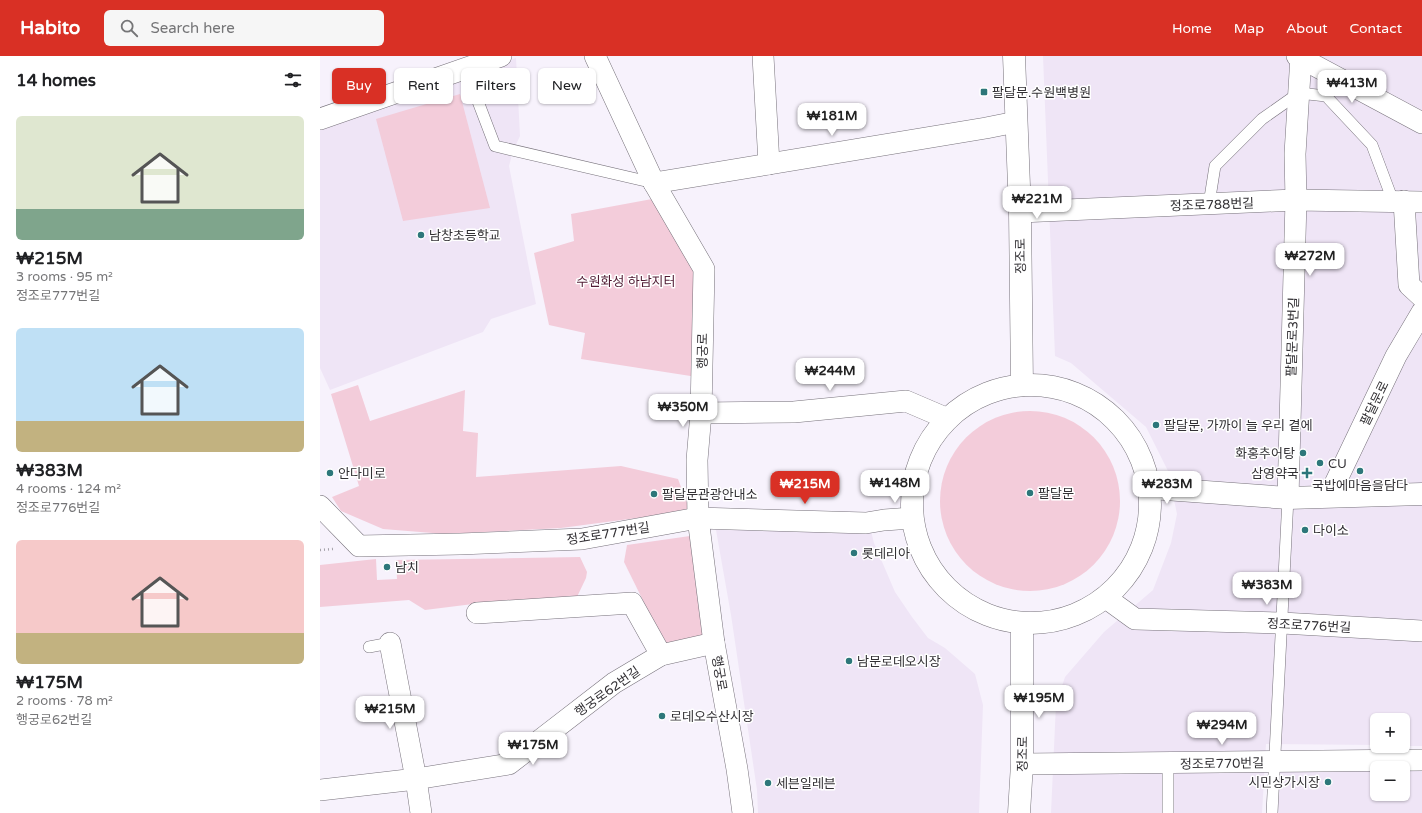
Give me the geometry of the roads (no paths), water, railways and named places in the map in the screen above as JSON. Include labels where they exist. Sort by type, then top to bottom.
[{"type":"street","points":[[320,119],[502,56]]},
{"type":"street","name":"행궁로","points":[[594,56],[654,183],[704,269],[701,413],[697,460],[698,518],[714,643],[737,769],[743,813]]},
{"type":"street","points":[[763,56],[769,164]]},
{"type":"street","name":"정조로","points":[[1014,56],[1020,212],[1022,385]]},
{"type":"street","points":[[1300,57],[1422,123]]},
{"type":"street","name":"팔달문로3번길","points":[[1288,498],[1296,200],[1295,154],[1300,57]]},
{"type":"street","points":[[654,183],[1016,122]]},
{"type":"street","name":"정조로788번길","points":[[1020,212],[1296,200],[1406,202]]},
{"type":"street","points":[[1406,202],[1409,285],[1422,297]]},
{"type":"street","name":"팔달문로","points":[[1329,496],[1396,356],[1422,312]]},
{"type":"street","points":[[1022,385],[1058,387],[1092,401],[1120,424],[1141,454],[1151,488],[1149,530],[1134,568],[1106,598],[1080,614],[1051,622],[1022,624],[982,613],[948,591],[924,557],[912,518],[912,491],[918,464],[930,440],[948,418],[982,395],[1022,385]]},
{"type":"street","points":[[701,413],[794,412],[906,401],[948,418]]},
{"type":"street","points":[[1151,488],[1288,498],[1422,494]]},
{"type":"street","name":"정조로777번길","points":[[320,506],[359,546],[582,539],[698,518],[866,523],[912,518]]},
{"type":"street","name":"정조로776번길","points":[[1106,598],[1135,619],[1282,623],[1422,631]]},
{"type":"street","points":[[477,613],[632,603],[661,655]]},
{"type":"street","name":"정조로","points":[[1019,813],[1022,764],[1022,624]]},
{"type":"street","points":[[390,643],[421,813]]},
{"type":"street","name":"행궁로62번길","points":[[320,790],[416,779],[509,764],[614,683],[661,655],[714,643]]},
{"type":"street","name":"정조로770번길","points":[[1022,764],[1422,760]]},
{"type":"lane","points":[[1209,204],[1215,166],[1262,119],[1299,94],[1326,96],[1372,145],[1406,202]]},
{"type":"lane","points":[[479,104],[495,146],[654,183]]},
{"type":"lane","points":[[1272,813],[1288,498]]},
{"type":"lane","points":[[369,648],[390,643]]},
{"type":"lane","points":[[1168,763],[1168,813]]},
{"type":"place","name":"팔달문.수원백병원","points":[[984,92]]},
{"type":"place","name":"남창초등학교","points":[[421,235]]},
{"type":"place","name":"팔달문, 가까이 늘 우리 곁에","points":[[1156,425]]},
{"type":"place","name":"화홍추어탕","points":[[1303,453]]},
{"type":"place","name":"CU","points":[[1320,463]]},
{"type":"place","name":"국밥에마음을담다","points":[[1360,471]]},
{"type":"place","name":"안다미로","points":[[330,473]]},
{"type":"place","name":"삼영약국","points":[[1307,473]]},
{"type":"place","name":"팔달문","points":[[1030,493]]},
{"type":"place","name":"팔달문관광안내소","points":[[654,494]]},
{"type":"place","name":"다이소","points":[[1305,530]]},
{"type":"place","name":"롯데리아","points":[[854,553]]},
{"type":"place","name":"남치","points":[[387,567]]},
{"type":"place","name":"남문로데오시장","points":[[849,661]]},
{"type":"place","name":"로데오수산시장","points":[[662,716]]},
{"type":"place","name":"시민상가시장","points":[[1328,782]]},
{"type":"place","name":"세븐일레븐","points":[[768,783]]},
{"type":"park label","name":"수원화성 하남지터","points":[[626,281]]}]
